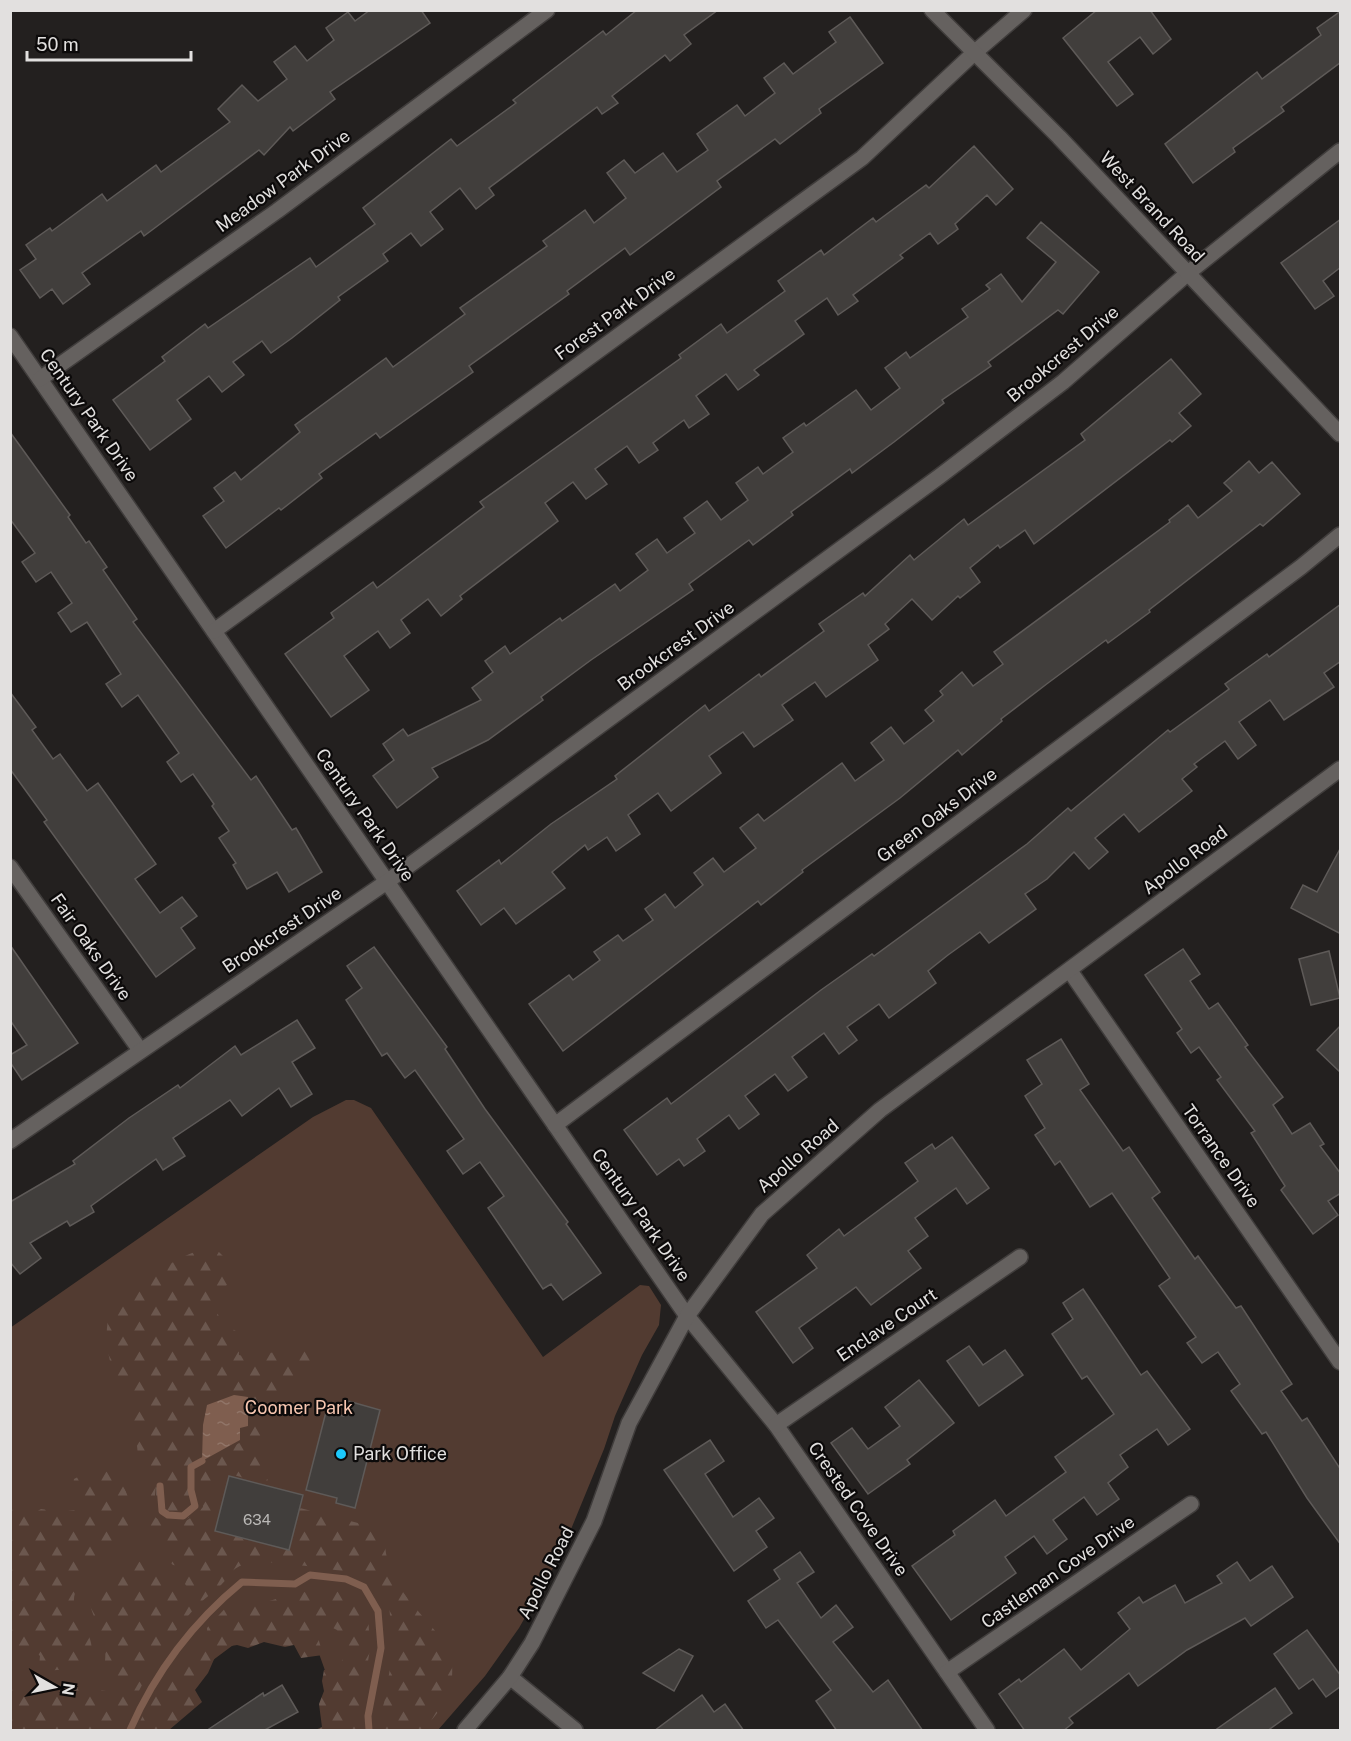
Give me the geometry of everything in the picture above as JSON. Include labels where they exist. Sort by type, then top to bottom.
[{"type":"street","name":"Meadow Park Drive","points":[[40,379],[277,211],[547,10]]},
{"type":"street","name":"West Brand Road","points":[[932,10],[1341,434]]},
{"type":"street","name":"Forest Park Drive","points":[[214,631],[861,158],[974,52],[1024,10]]},
{"type":"street","name":"Brookcrest Drive","points":[[10,1142],[387,881],[940,477],[1063,382],[1188,273],[1341,150]]},
{"type":"street","name":"Century Park Drive","points":[[10,336],[687,1316]]},
{"type":"street","name":"Green Oaks Drive","points":[[555,1125],[1302,567],[1341,535]]},
{"type":"street","name":"Apollo Road","points":[[465,1731],[510,1677],[532,1643],[594,1521],[629,1423],[687,1316],[762,1214],[880,1110],[1341,768]]},
{"type":"street","name":"Fair Oaks Drive","points":[[10,867],[140,1050]]},
{"type":"street","name":"Torrance Drive","points":[[1070,971],[1341,1362]]},
{"type":"street","name":"Enclave Court","points":[[776,1425],[1020,1257]]},
{"type":"street","name":"Crested Cove Drive","points":[[687,1316],[776,1425],[987,1731]]},
{"type":"street","name":"Castleman Cove Drive","points":[[947,1672],[1191,1504]]},
{"type":"street","points":[[510,1677],[575,1731]]},
{"type":"green space","name":"Coomer Park","points":[[346,1100],[354,1100],[371,1108],[543,1357],[640,1285],[649,1286],[661,1305],[659,1325],[642,1355],[615,1416],[604,1449],[560,1556],[519,1628],[485,1676],[438,1730],[336,1730],[333,1693],[317,1648],[248,1634],[201,1669],[159,1730],[11,1730],[10,1328],[313,1117]]},
{"type":"green space","points":[[215,1248],[225,1258],[228,1284],[217,1294],[216,1311],[224,1325],[239,1334],[239,1355],[248,1357],[263,1350],[271,1353],[278,1348],[285,1348],[289,1353],[303,1347],[313,1353],[317,1362],[307,1378],[294,1377],[286,1387],[278,1390],[278,1401],[265,1414],[265,1422],[271,1426],[275,1435],[264,1450],[264,1469],[259,1471],[268,1480],[264,1484],[207,1467],[197,1472],[201,1506],[186,1520],[203,1507],[200,1474],[207,1470],[221,1475],[207,1530],[289,1549],[300,1508],[385,1530],[388,1563],[394,1577],[411,1602],[442,1639],[440,1653],[452,1665],[449,1693],[436,1715],[423,1730],[381,1730],[379,1717],[384,1703],[393,1651],[389,1604],[375,1577],[310,1566],[257,1562],[242,1565],[234,1570],[187,1617],[154,1663],[120,1730],[11,1730],[10,1676],[29,1679],[49,1688],[89,1683],[94,1689],[106,1691],[110,1697],[116,1696],[118,1685],[108,1676],[111,1665],[105,1661],[102,1635],[89,1597],[112,1571],[130,1561],[140,1561],[150,1566],[176,1589],[183,1591],[188,1588],[185,1584],[189,1571],[187,1567],[173,1565],[168,1560],[165,1543],[150,1544],[145,1538],[151,1514],[145,1480],[148,1471],[138,1456],[135,1425],[130,1415],[130,1388],[118,1381],[110,1361],[107,1324],[114,1302],[121,1294],[147,1276],[195,1252]],"holes":[[[235,1392],[249,1395],[250,1427],[241,1429],[241,1442],[193,1468],[193,1489],[197,1507],[183,1518],[168,1516],[161,1511],[159,1483],[164,1510],[182,1514],[193,1505],[189,1490],[190,1466],[201,1460],[193,1443],[203,1402]],[[155,1484],[158,1516],[171,1521],[184,1521],[168,1523],[155,1517]]]},
{"type":"green space","points":[[93,1469],[120,1474],[134,1515],[114,1547],[84,1578],[75,1593],[76,1611],[92,1646],[86,1667],[47,1671],[39,1667],[40,1656],[36,1652],[23,1658],[11,1647],[11,1540],[16,1538],[20,1530],[18,1524],[11,1523],[11,1509],[14,1508],[31,1515],[41,1509],[61,1512],[74,1510],[79,1515],[85,1513],[84,1497],[72,1492],[74,1479]]},
{"type":"green space","points":[[313,1589],[343,1592],[357,1599],[368,1614],[370,1649],[362,1698],[356,1718],[359,1730],[315,1730],[322,1727],[319,1704],[324,1691],[322,1681],[324,1670],[339,1668],[343,1658],[354,1657],[351,1648],[343,1644],[337,1630],[329,1626],[317,1634],[323,1655],[301,1658],[294,1645],[285,1647],[264,1642],[248,1648],[237,1645],[219,1648],[208,1673],[195,1690],[202,1702],[169,1730],[136,1730],[150,1701],[166,1686],[183,1651],[191,1655],[201,1647],[207,1628],[231,1602],[246,1608],[276,1599],[284,1606],[297,1605],[302,1593]]},
{"type":"water","points":[[234,1395],[248,1397],[248,1426],[240,1428],[240,1440],[202,1461],[203,1425],[207,1405]]},
{"type":"building","points":[[370,10],[421,10],[430,23],[330,92],[335,99],[293,131],[290,127],[264,155],[259,150],[144,236],[141,231],[82,273],[90,284],[63,304],[52,289],[40,298],[20,270],[36,259],[26,245],[50,228],[52,231],[102,194],[107,201],[156,165],[161,172],[230,122],[218,109],[242,85],[258,101],[287,79],[274,62],[295,46],[307,61],[334,40],[326,28],[348,12],[355,21]]},
{"type":"building","points":[[637,10],[718,10],[684,35],[691,44],[670,61],[665,55],[612,96],[618,103],[602,114],[597,107],[489,188],[494,195],[476,209],[460,188],[430,212],[443,229],[421,246],[411,233],[383,254],[388,261],[338,297],[340,300],[292,338],[271,353],[262,341],[233,362],[244,375],[222,392],[209,376],[177,400],[191,419],[150,450],[113,400],[165,361],[162,357],[205,324],[208,328],[310,258],[316,267],[375,224],[363,208],[451,139],[457,146],[516,103],[513,100],[603,31],[606,35]]},
{"type":"building","points":[[1097,10],[1150,10],[1171,39],[1153,54],[1140,37],[1108,62],[1133,94],[1117,106],[1063,38]]},
{"type":"building","points":[[1341,11],[1341,62],[1281,107],[1284,111],[1233,148],[1235,152],[1193,183],[1165,144],[1257,72],[1262,79],[1321,35],[1317,28]]},
{"type":"building","points":[[850,17],[883,63],[819,109],[821,113],[780,144],[775,139],[717,181],[721,187],[630,255],[625,248],[567,291],[569,294],[469,366],[473,372],[380,438],[376,433],[319,474],[322,478],[281,510],[279,508],[226,548],[203,516],[224,501],[214,488],[235,472],[241,480],[300,432],[295,425],[386,358],[393,367],[465,314],[460,308],[547,246],[543,241],[585,210],[594,223],[626,198],[607,173],[624,160],[635,173],[663,153],[677,172],[708,150],[697,134],[737,105],[745,116],[775,93],[764,78],[784,63],[793,74],[836,42],[829,32]]},
{"type":"building","points":[[974,146],[1013,189],[996,205],[987,195],[955,224],[958,229],[938,244],[930,233],[900,255],[903,258],[853,295],[858,301],[838,315],[827,298],[795,321],[804,334],[754,370],[759,375],[738,390],[726,374],[696,396],[709,414],[689,428],[684,420],[653,443],[658,450],[639,463],[627,446],[595,469],[607,484],[586,499],[573,482],[545,503],[558,521],[460,596],[462,599],[441,616],[428,599],[401,620],[410,633],[390,648],[378,631],[344,656],[369,690],[331,717],[285,654],[334,618],[331,613],[373,582],[377,588],[484,507],[480,502],[681,358],[679,355],[721,324],[727,333],[785,291],[778,281],[821,250],[824,255],[873,218],[876,222],[926,185],[929,188]]},
{"type":"building","points":[[1341,219],[1341,267],[1323,281],[1334,296],[1315,309],[1281,263]]},
{"type":"building","points":[[1041,222],[1099,272],[1063,314],[1058,310],[988,362],[991,366],[942,400],[944,403],[894,442],[852,473],[850,469],[791,512],[793,515],[753,545],[749,540],[689,584],[693,590],[591,660],[541,697],[543,700],[488,740],[432,768],[438,777],[397,808],[373,776],[394,760],[383,744],[403,729],[408,736],[481,700],[472,688],[493,672],[485,661],[505,646],[510,654],[560,618],[562,621],[615,584],[620,591],[648,570],[636,554],[657,539],[667,553],[695,533],[684,518],[707,501],[721,520],[748,500],[736,483],[758,467],[763,474],[793,452],[783,438],[804,423],[806,426],[856,390],[871,410],[900,388],[885,368],[906,352],[910,358],[968,317],[962,309],[990,289],[986,285],[1001,274],[1022,302],[1056,262],[1027,238]]},
{"type":"building","points":[[1171,359],[1201,394],[1179,413],[1191,426],[1172,442],[1170,440],[1034,544],[1025,530],[1000,548],[998,545],[970,568],[980,582],[960,598],[958,596],[932,620],[912,599],[885,624],[889,629],[868,645],[878,660],[826,697],[815,682],[782,705],[793,720],[754,747],[743,732],[709,756],[721,773],[671,811],[658,793],[628,815],[640,834],[616,851],[607,837],[588,850],[585,845],[552,872],[565,888],[516,924],[504,908],[481,925],[457,891],[499,860],[501,864],[551,824],[617,779],[615,776],[705,705],[709,711],[759,674],[761,677],[824,631],[819,624],[863,593],[865,596],[910,555],[914,560],[964,519],[968,525],[1085,440],[1081,434]]},
{"type":"building","points":[[10,432],[70,515],[68,517],[86,543],[89,541],[107,567],[103,570],[137,619],[133,622],[251,780],[256,776],[292,830],[296,828],[322,872],[289,892],[277,872],[247,889],[233,865],[236,863],[219,838],[229,831],[212,806],[214,804],[193,774],[181,782],[167,762],[179,753],[138,695],[122,707],[106,684],[121,674],[87,622],[71,632],[58,613],[72,603],[51,572],[36,582],[22,562],[35,553],[10,519]]},
{"type":"building","points":[[1249,461],[1259,473],[1272,462],[1300,494],[1263,526],[1260,524],[1149,610],[1150,612],[1108,643],[1106,640],[1001,719],[1002,721],[962,755],[958,750],[900,798],[802,870],[803,872],[761,905],[758,901],[563,1051],[529,1004],[569,975],[573,980],[600,960],[594,952],[618,935],[623,941],[653,920],[645,909],[665,894],[675,908],[703,885],[694,873],[713,858],[724,872],[756,848],[740,828],[758,814],[764,821],[842,763],[855,781],[884,760],[871,743],[891,727],[904,744],[934,721],[925,710],[943,695],[940,691],[962,672],[973,686],[1003,664],[994,652],[1170,522],[1169,520],[1188,505],[1198,518],[1232,491],[1224,483]]},
{"type":"building","points":[[1341,604],[1341,661],[1324,673],[1334,687],[1284,720],[1270,700],[1239,722],[1256,745],[1238,759],[1225,741],[1194,764],[1197,767],[1182,779],[1192,791],[1139,832],[1124,814],[1095,838],[1108,852],[1089,869],[1074,852],[1047,879],[1025,894],[1036,909],[989,943],[980,932],[948,955],[928,971],[936,983],[889,1018],[879,1004],[847,1027],[857,1040],[839,1054],[824,1033],[792,1057],[807,1077],[788,1091],[775,1074],[745,1096],[759,1114],[739,1129],[729,1115],[697,1139],[705,1151],[684,1166],[679,1159],[657,1175],[624,1130],[667,1098],[671,1104],[821,990],[872,954],[874,956],[1027,844],[1068,808],[1071,811],[1168,730],[1170,732],[1229,689],[1225,684],[1267,654],[1269,657]]},
{"type":"building","points":[[10,692],[36,727],[32,730],[53,759],[60,754],[87,791],[98,783],[156,864],[135,879],[160,913],[182,897],[197,916],[181,928],[195,948],[156,977],[44,822],[47,820],[10,769]]},
{"type":"building","points":[[1341,847],[1341,934],[1291,908],[1303,885],[1317,892]]},
{"type":"building","points":[[10,945],[78,1043],[22,1080],[10,1062],[10,1055],[27,1045],[10,1020]]},
{"type":"building","points":[[374,947],[447,1047],[445,1049],[485,1109],[568,1222],[566,1224],[601,1273],[563,1300],[551,1284],[543,1289],[488,1208],[504,1196],[480,1162],[463,1174],[447,1151],[464,1139],[415,1070],[405,1078],[387,1053],[382,1056],[346,1000],[362,988],[347,966]]},
{"type":"building","points":[[1183,949],[1200,974],[1190,981],[1209,1009],[1218,1003],[1248,1045],[1245,1047],[1283,1097],[1273,1105],[1292,1134],[1310,1123],[1324,1144],[1320,1146],[1341,1174],[1341,1193],[1328,1201],[1338,1215],[1313,1234],[1281,1190],[1285,1186],[1251,1133],[1255,1131],[1217,1080],[1221,1077],[1199,1047],[1191,1053],[1177,1033],[1182,1029],[1145,975]]},
{"type":"building","points":[[1329,951],[1340,998],[1311,1005],[1299,959]]},
{"type":"building","points":[[297,1020],[315,1048],[292,1062],[312,1094],[291,1107],[279,1088],[242,1116],[230,1100],[173,1138],[185,1156],[163,1170],[156,1159],[91,1206],[94,1212],[70,1226],[67,1221],[30,1243],[41,1258],[20,1274],[10,1262],[10,1202],[75,1164],[73,1161],[129,1118],[178,1085],[180,1088],[235,1046],[241,1055]]},
{"type":"building","points":[[1341,1025],[1341,1073],[1317,1050]]},
{"type":"building","points":[[1061,1039],[1089,1084],[1080,1090],[1123,1151],[1129,1147],[1160,1192],[1152,1198],[1195,1259],[1198,1256],[1236,1308],[1241,1306],[1292,1384],[1281,1391],[1302,1421],[1307,1418],[1341,1470],[1341,1545],[1307,1498],[1266,1432],[1262,1434],[1231,1391],[1240,1384],[1218,1352],[1202,1363],[1187,1343],[1196,1337],[1159,1286],[1170,1278],[1112,1193],[1090,1207],[1060,1161],[1055,1165],[1035,1135],[1045,1128],[1025,1096],[1042,1084],[1027,1060]]},
{"type":"building","points":[[952,1137],[989,1188],[967,1204],[956,1188],[915,1218],[928,1236],[908,1251],[921,1268],[871,1305],[856,1287],[799,1328],[813,1348],[793,1363],[756,1312],[817,1268],[807,1255],[839,1229],[844,1236],[918,1181],[905,1163],[932,1144],[935,1149]]},
{"type":"building","points":[[1083,1289],[1141,1375],[1147,1371],[1190,1429],[1168,1445],[1157,1429],[1120,1455],[1128,1467],[1108,1483],[1119,1499],[1097,1515],[1084,1497],[1053,1520],[1067,1539],[1047,1554],[1034,1536],[1005,1557],[1016,1573],[951,1620],[912,1566],[955,1535],[953,1531],[995,1500],[1006,1516],[1066,1472],[1055,1457],[1114,1414],[1087,1376],[1082,1379],[1052,1334],[1073,1319],[1063,1303]]},
{"type":"building","points":[[969,1346],[983,1365],[1005,1350],[1023,1375],[979,1406],[947,1361]]},
{"type":"building","points":[[919,1380],[954,1423],[907,1460],[910,1464],[868,1494],[831,1443],[852,1428],[868,1449],[900,1426],[885,1407]]},
{"type":"building","name":"Park Office","points":[[348,1401],[380,1410],[355,1508],[336,1503],[337,1498],[306,1490],[326,1412],[344,1416]]},
{"type":"building","points":[[710,1440],[724,1461],[705,1474],[733,1517],[759,1498],[774,1518],[756,1531],[767,1547],[734,1571],[664,1470]]},
{"type":"building","points":[[229,1476],[303,1495],[289,1550],[215,1531]]},
{"type":"building","points":[[800,1552],[814,1572],[797,1583],[821,1618],[836,1605],[853,1627],[833,1642],[873,1692],[888,1680],[923,1731],[837,1731],[816,1701],[831,1690],[778,1620],[766,1628],[748,1601],[780,1579],[774,1570]]},
{"type":"building","points":[[1237,1562],[1250,1581],[1272,1566],[1293,1597],[1251,1626],[1245,1618],[1187,1650],[1138,1686],[1129,1673],[1069,1718],[1073,1723],[1063,1731],[1025,1731],[999,1694],[1019,1679],[1021,1682],[1064,1649],[1081,1670],[1130,1629],[1118,1613],[1139,1597],[1143,1603],[1175,1585],[1185,1603],[1222,1583],[1217,1576]]},
{"type":"building","points":[[1307,1630],[1341,1676],[1341,1686],[1326,1697],[1313,1679],[1299,1689],[1274,1654]]},
{"type":"building","points":[[679,1649],[693,1656],[674,1691],[643,1673]]},
{"type":"building","points":[[282,1685],[298,1712],[263,1731],[206,1731],[263,1693],[264,1696]]},
{"type":"building","points":[[1275,1688],[1292,1713],[1267,1731],[1214,1731]]},
{"type":"building","points":[[702,1695],[714,1712],[725,1704],[744,1731],[654,1731]]},
{"type":"waterway","points":[[160,1486],[162,1511],[168,1515],[183,1516],[195,1506],[191,1490],[191,1467],[202,1461]]},
{"type":"waterway","points":[[130,1730],[151,1688],[177,1649],[207,1614],[242,1582],[295,1584],[310,1575],[346,1579],[364,1587],[378,1611],[381,1648],[368,1716],[369,1730]]},
{"type":"place","name":"Park Office","points":[[341,1454]]}]
